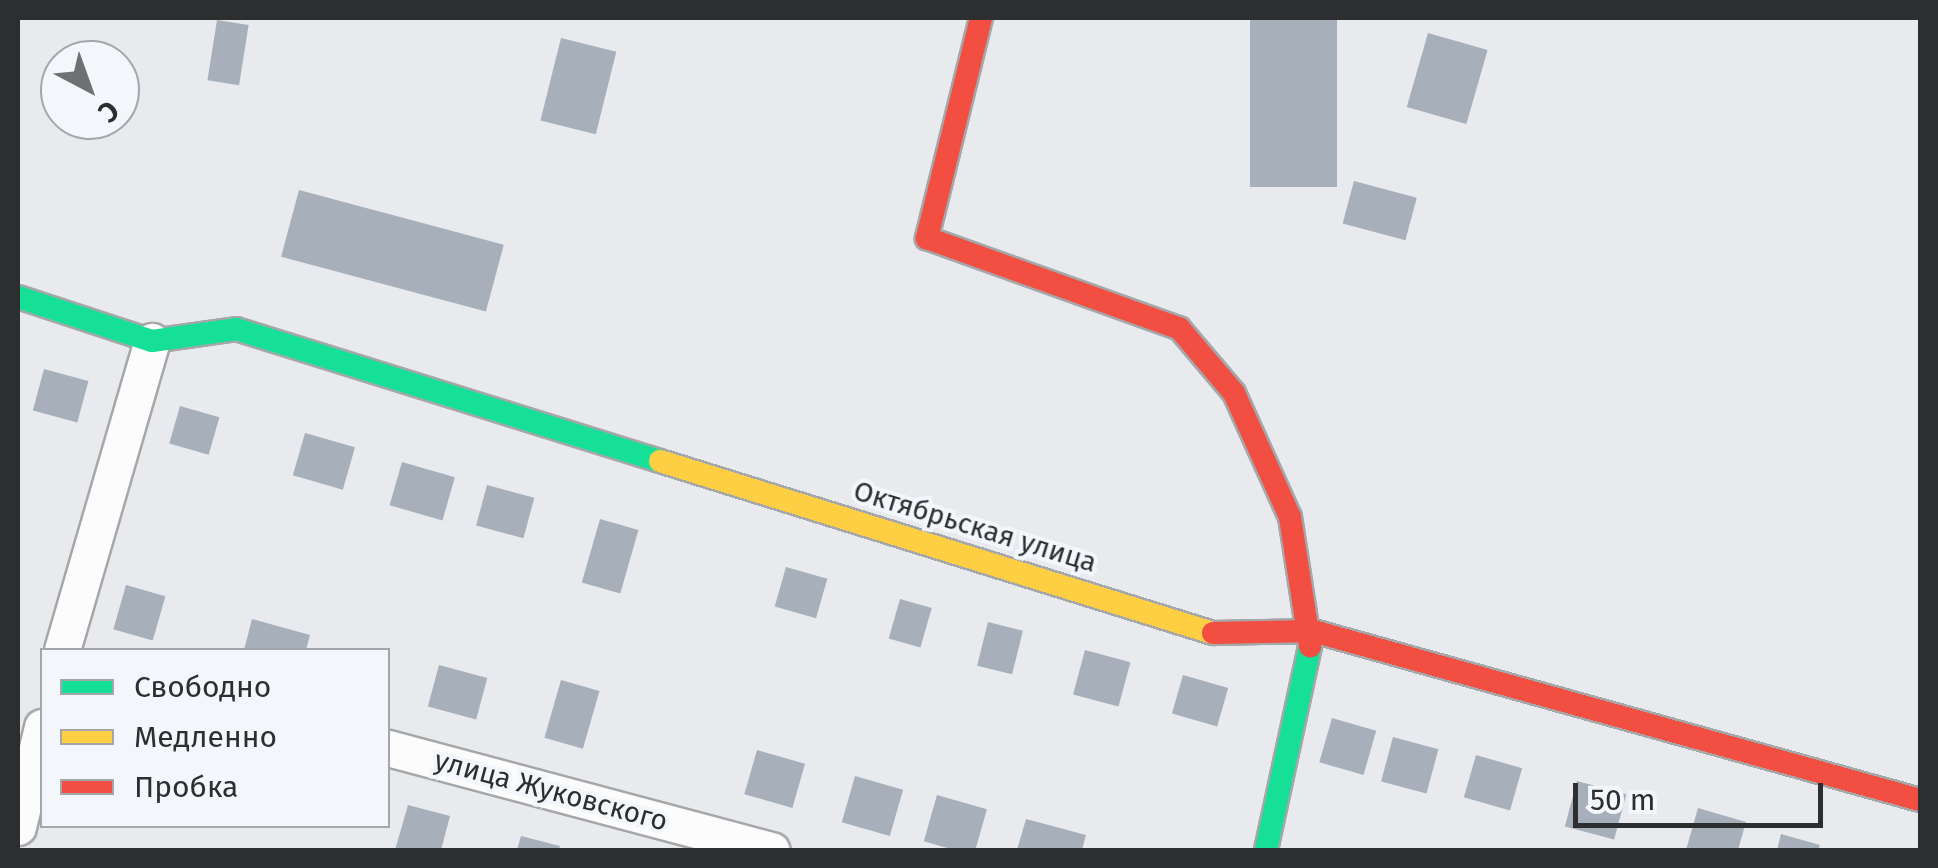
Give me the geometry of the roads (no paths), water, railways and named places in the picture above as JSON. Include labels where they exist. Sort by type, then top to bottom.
[{"type":"street","points":[[981,18],[927,238],[1179,328],[1234,393],[1282,500],[1313,631],[1266,850]]},
{"type":"street","name":"Октябрьская улица","points":[[18,297],[152,340],[236,329],[1231,638],[1313,631],[1920,800]]},
{"type":"street","points":[[63,648],[152,340]]},
{"type":"street","points":[[18,827],[40,735]]},
{"type":"street","name":"улица Жуковского","points":[[390,749],[772,850]]}]
